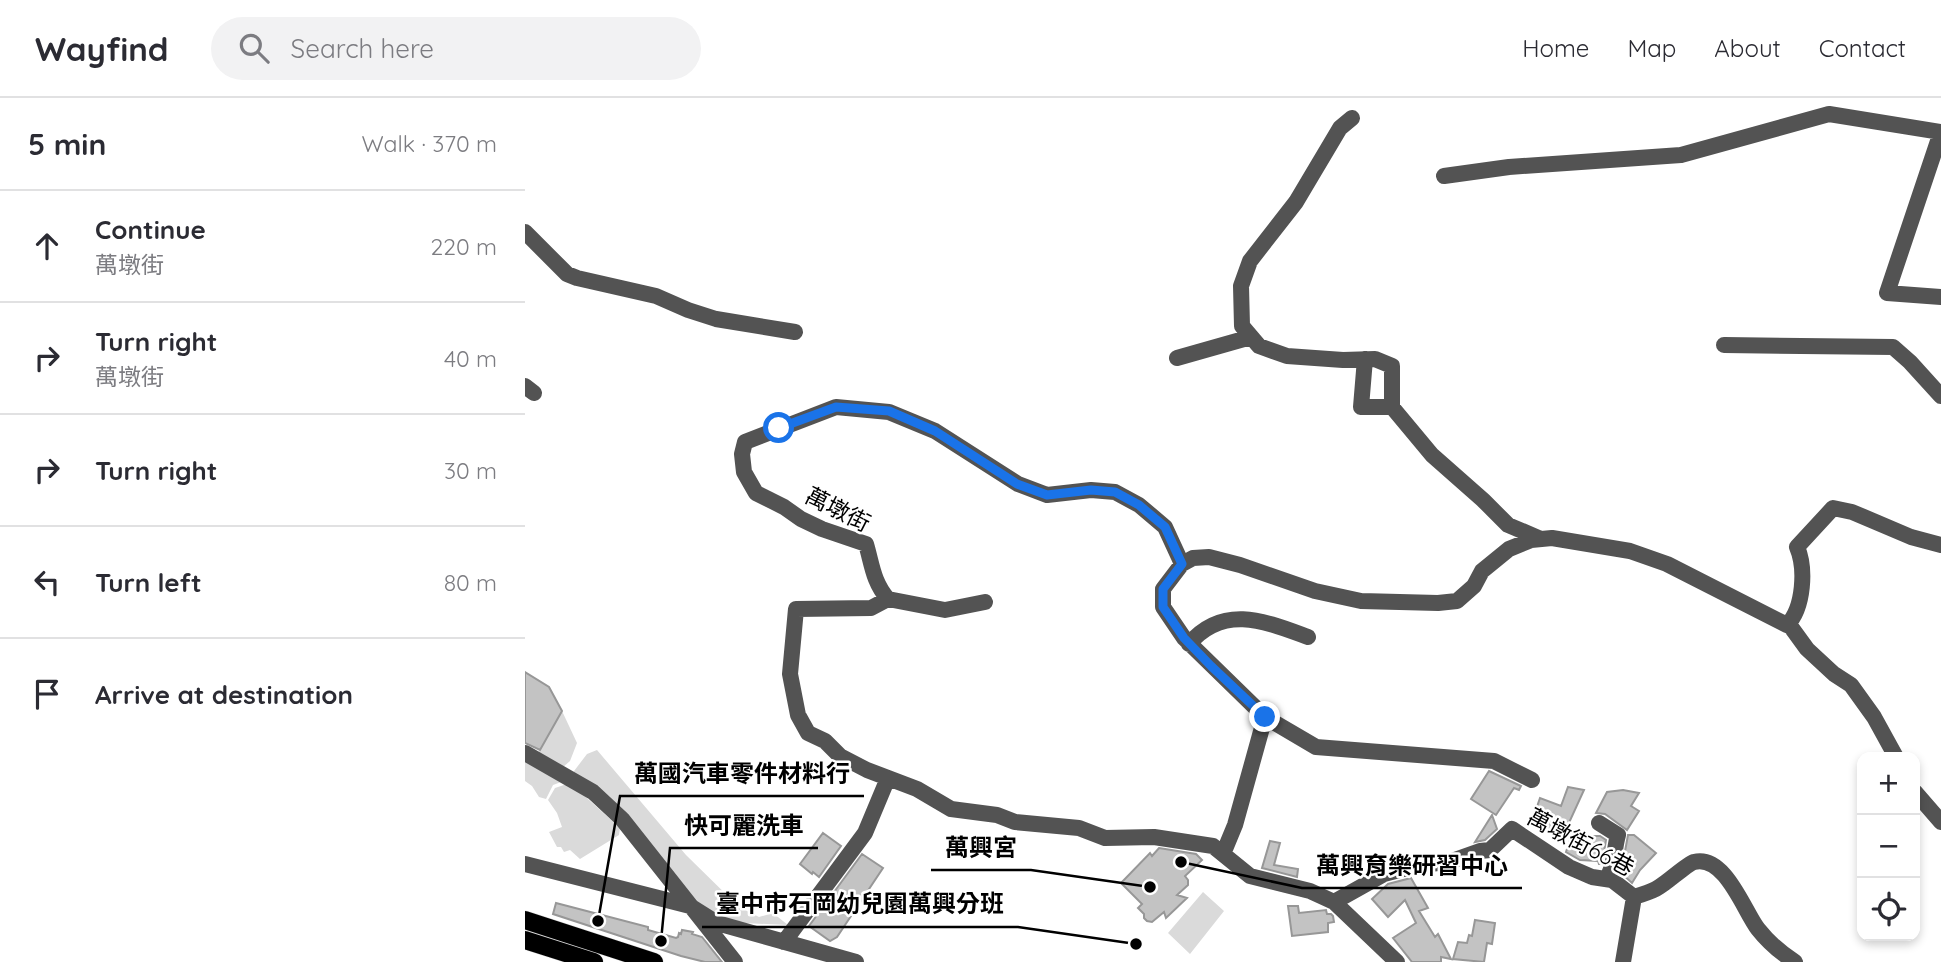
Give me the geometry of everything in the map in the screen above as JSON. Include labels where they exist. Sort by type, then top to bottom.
[{"type":"main road","points":[[525,920],[654,962]]},
{"type":"main road","points":[[525,940],[594,962]]},
{"type":"street","points":[[1444,176],[1509,167],[1681,155],[1829,114],[1941,132],[1887,293],[1941,298]]},
{"type":"street","points":[[1352,118],[1340,128],[1296,202],[1250,261],[1241,286],[1242,326],[1259,346],[1287,356],[1375,359],[1392,366],[1392,407],[1432,455],[1483,499],[1508,525],[1541,539]]},
{"type":"street","points":[[525,232],[567,274],[577,278],[656,296],[716,319],[795,332]]},
{"type":"street","points":[[1177,359],[1251,337]]},
{"type":"street","points":[[1724,345],[1893,347],[1941,396]]},
{"type":"street","points":[[1365,359],[1361,407],[1392,407]]},
{"type":"street","name":"萬墩街","points":[[888,599],[879,589],[873,574],[866,544],[822,529],[756,493],[744,472],[742,453],[745,442],[836,407],[889,411],[935,431],[1017,484],[1047,495],[1091,490],[1115,492],[1139,505],[1165,527],[1182,564]]},
{"type":"street","points":[[1532,780],[1494,761],[1315,747],[1265,717],[1189,643],[1163,607],[1163,589],[1182,564],[1193,558],[1209,557],[1315,591],[1350,598],[1382,602],[1457,601],[1474,586],[1482,571],[1509,549],[1531,540],[1552,538],[1630,551],[1667,564],[1787,625],[1797,612],[1801,598],[1800,555],[1797,547],[1833,508],[1852,512],[1912,537],[1941,545]]},
{"type":"street","points":[[985,602],[945,610],[888,599],[871,608],[796,609],[790,674],[798,715],[808,733],[825,741],[840,756],[867,770],[917,789],[951,809],[997,816],[1015,822],[1079,828],[1105,838],[1154,837],[1213,846],[1250,876],[1310,891],[1333,902],[1397,962]]},
{"type":"street","points":[[1189,643],[1217,623],[1252,618],[1308,638]]},
{"type":"street","points":[[1791,627],[1807,649],[1834,674],[1851,685],[1874,717],[1893,752]]},
{"type":"street","points":[[1223,854],[1235,825],[1265,717]]},
{"type":"street","points":[[525,753],[593,792],[622,819],[735,962]]},
{"type":"street","points":[[784,942],[865,833],[888,778]]},
{"type":"street","points":[[1920,798],[1941,822]]},
{"type":"street","points":[[1599,823],[1618,835],[1609,874],[1612,880]]},
{"type":"street","name":"萬墩街66巷","points":[[1333,902],[1384,874],[1419,865],[1449,862],[1490,850],[1512,828],[1569,867],[1592,877],[1612,880],[1634,897],[1623,962]]},
{"type":"street","points":[[1634,897],[1657,889],[1691,863],[1708,863],[1725,875],[1746,906],[1756,927],[1770,943],[1795,962]]},
{"type":"street","points":[[525,864],[690,906],[717,923],[856,962]]},
{"type":"shaded area","points":[[562,711],[577,743],[570,761],[562,768],[538,753]]},
{"type":"shaded area","points":[[597,750],[686,855],[739,907],[759,917],[773,913],[788,925],[739,925],[691,902],[571,775],[587,754]]},
{"type":"shaded area","points":[[525,758],[564,781],[553,785],[546,799],[539,797],[525,781]]},
{"type":"shaded area","points":[[567,784],[578,790],[620,828],[619,835],[580,859],[570,850],[564,852],[561,847],[557,847],[549,832],[562,827],[548,800],[555,788]]},
{"type":"shaded area","points":[[1203,892],[1224,911],[1190,954],[1168,933]]},
{"type":"building","points":[[525,672],[549,687],[562,711],[540,750],[525,743]]},
{"type":"building","points":[[1489,771],[1521,786],[1519,790],[1514,788],[1496,815],[1471,799]]},
{"type":"building","points":[[1568,787],[1584,790],[1568,825],[1554,819],[1549,832],[1531,824],[1540,798],[1561,806]]},
{"type":"building","points":[[1623,790],[1639,793],[1631,806],[1639,811],[1627,830],[1605,814],[1596,813],[1607,792]]},
{"type":"building","points":[[1492,815],[1497,829],[1485,840],[1475,842]]},
{"type":"building","points":[[823,833],[841,846],[819,877],[800,864]]},
{"type":"building","points":[[1587,833],[1587,836],[1600,836],[1606,840],[1602,864],[1598,861],[1580,860],[1566,852],[1572,834]]},
{"type":"building","points":[[1628,835],[1634,835],[1656,853],[1632,883],[1621,873]]},
{"type":"building","points":[[1270,841],[1280,843],[1274,865],[1298,869],[1297,877],[1262,868]]},
{"type":"building","points":[[1159,848],[1196,854],[1202,860],[1185,876],[1188,885],[1177,895],[1187,898],[1166,918],[1164,912],[1152,922],[1144,918],[1138,908],[1142,904],[1121,883],[1150,853],[1152,856]]},
{"type":"building","points":[[862,854],[883,868],[837,937],[830,941],[809,926]]},
{"type":"building","points":[[1411,878],[1428,908],[1419,911],[1435,937],[1438,934],[1451,959],[1441,957],[1441,962],[1412,962],[1393,938],[1416,923],[1405,900],[1388,917],[1372,899],[1388,884]]},
{"type":"building","points":[[556,903],[648,927],[648,930],[676,938],[682,930],[693,932],[692,934],[702,937],[722,962],[705,962],[681,956],[553,914]]},
{"type":"building","points":[[1288,906],[1298,906],[1299,913],[1326,910],[1327,914],[1333,916],[1334,922],[1328,923],[1328,932],[1292,936]]},
{"type":"building","points":[[1475,920],[1495,923],[1492,944],[1487,943],[1484,962],[1453,959],[1458,942],[1467,943],[1469,935],[1472,936]]},
{"type":"place","name":"萬興育樂研習中心","points":[[1181,862]]},
{"type":"place","name":"萬興宮","points":[[1150,887]]},
{"type":"place","name":"萬國汽車零件材料行","points":[[598,921]]},
{"type":"place","name":"快可麗洗車","points":[[661,941]]},
{"type":"place","name":"臺中市石岡幼兒園萬興分班","points":[[1136,944]]},
{"type":"route","points":[[779,428],[836,407],[889,411],[935,431],[1017,484],[1047,495],[1091,490],[1115,492],[1139,505],[1165,527],[1182,564],[1163,589],[1163,607],[1184,638],[1265,717]]}]
